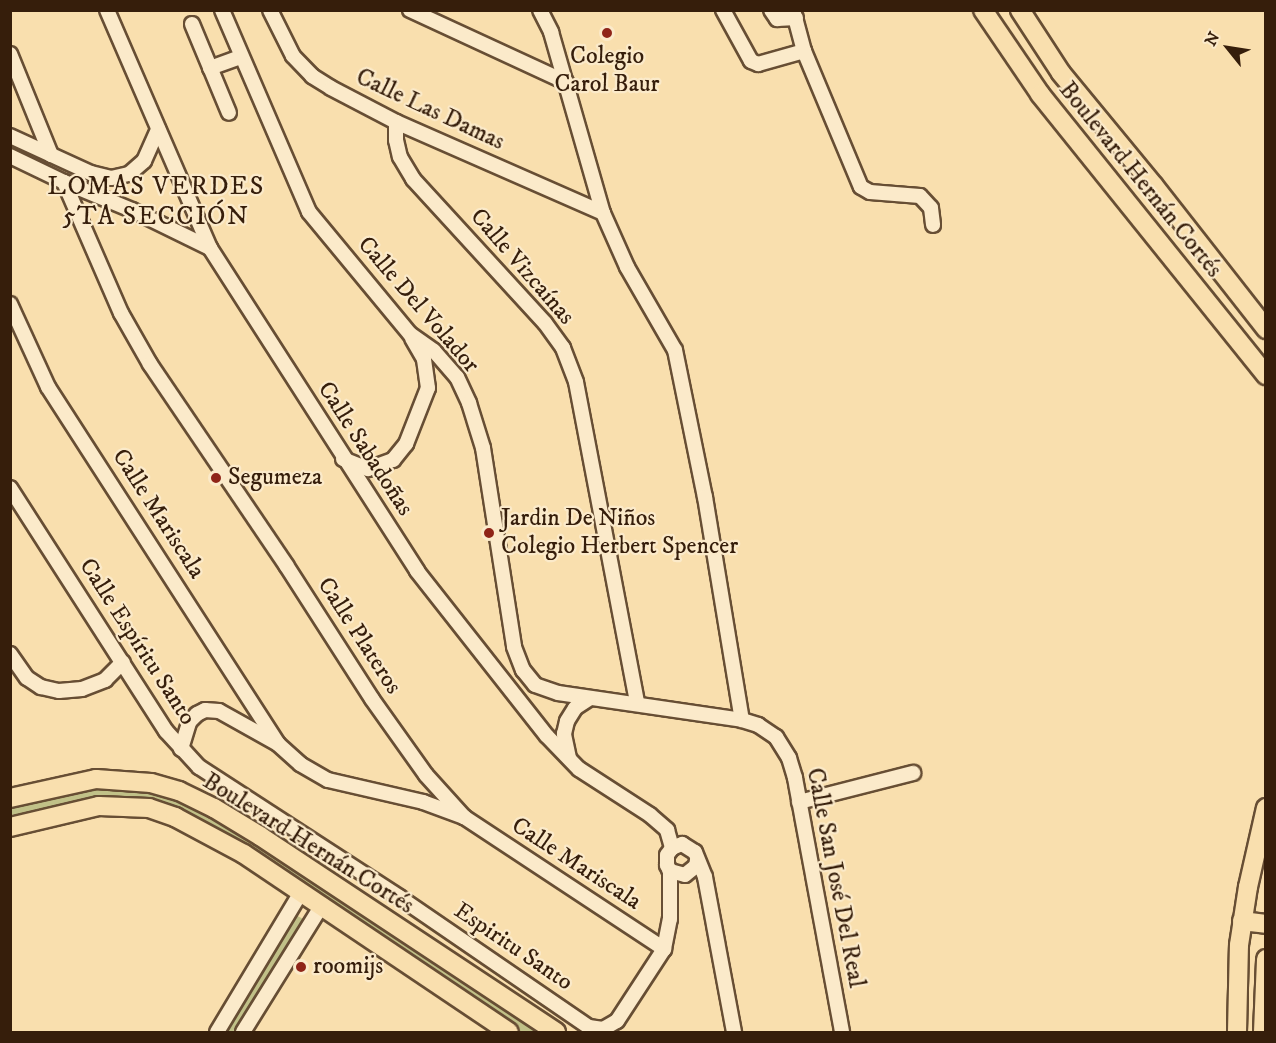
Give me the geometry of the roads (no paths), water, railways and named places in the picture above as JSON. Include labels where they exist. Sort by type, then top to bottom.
[{"type":"main road","name":"Boulevard Hernán Cortés","points":[[983,10],[1040,94],[1266,375]]},
{"type":"main road","name":"Boulevard Hernán Cortés","points":[[1020,10],[1061,73],[1154,186],[1266,329]]},
{"type":"main road","points":[[1111,180],[1133,160]]},
{"type":"main road","points":[[1132,206],[1154,186]]},
{"type":"main road","name":"Boulevard Hernán Cortés","points":[[10,798],[96,779],[152,783],[179,791],[214,808],[260,836],[556,1032]]},
{"type":"main road","name":"Boulevard Hernán Cortés","points":[[10,827],[99,806],[149,808],[176,817],[215,837],[322,905],[509,1032]]},
{"type":"main road","points":[[1237,1032],[1239,945],[1242,921],[1266,808]]},
{"type":"main road","points":[[1242,921],[1266,924]]},
{"type":"main road","points":[[1239,945],[1266,949]]},
{"type":"main road","points":[[1263,1032],[1266,959]]},
{"type":"street","name":"Calle Sabadoñas","points":[[107,10],[210,248],[417,571],[547,736],[569,760],[650,815],[667,831],[672,848]]},
{"type":"street","name":"Calle Del Volador","points":[[222,10],[240,57],[309,212],[410,334],[434,351],[457,377],[469,403],[483,448],[514,647],[523,670],[535,685],[558,693],[637,704]]},
{"type":"street","name":"Calle Las Damas","points":[[270,10],[293,56],[312,76],[396,123],[603,213]]},
{"type":"street","points":[[410,10],[566,82]]},
{"type":"street","points":[[540,10],[551,32],[603,213],[627,267],[675,350],[705,497],[742,720]]},
{"type":"street","points":[[723,10],[751,61],[758,64],[804,51]]},
{"type":"street","points":[[771,10],[777,19],[795,14],[804,51],[861,187],[870,192],[920,196],[931,208],[933,225]]},
{"type":"street","points":[[192,24],[229,113]]},
{"type":"street","points":[[10,54],[51,155]]},
{"type":"street","points":[[210,68],[240,57]]},
{"type":"street","name":"Calle Vizcaínas","points":[[396,123],[396,140],[400,157],[413,179],[545,323],[563,348],[576,382],[637,704]]},
{"type":"street","points":[[10,136],[91,173],[111,178],[129,174],[144,161],[158,129]]},
{"type":"street","points":[[10,156],[64,182],[132,210],[210,248]]},
{"type":"street","name":"Calle Plateros","points":[[64,182],[121,313],[150,364],[286,565],[372,699],[426,775],[464,817]]},
{"type":"street","name":"Calle Mariscala","points":[[10,304],[48,387],[278,744]]},
{"type":"street","points":[[344,459],[368,469],[393,460],[406,444],[428,388],[424,359],[410,334]]},
{"type":"street","name":"Calle Espíritu Santo","points":[[10,488],[166,731],[199,767],[399,897]]},
{"type":"street","points":[[10,654],[27,678],[41,687],[59,691],[82,689],[105,680],[123,662]]},
{"type":"street","points":[[569,760],[564,734],[567,721],[575,708],[589,699]]},
{"type":"street","name":"Calle San José Del Real","points":[[637,704],[742,720],[758,725],[776,737],[789,758],[799,802],[842,1032]]},
{"type":"street","points":[[182,749],[189,722],[205,710],[219,711],[278,744],[300,764],[328,780],[423,802],[464,817]]},
{"type":"street","points":[[799,802],[913,773]]},
{"type":"street","name":"Calle Mariscala","points":[[464,817],[663,949]]},
{"type":"street","points":[[663,949],[670,919],[670,871],[667,855],[672,848],[682,844],[689,846],[695,852],[705,876],[735,1032]]},
{"type":"street","points":[[670,871],[685,875],[696,866],[697,860]]},
{"type":"street","points":[[216,1032],[301,892]]},
{"type":"street","name":"Espiritu Santo","points":[[399,897],[589,1027],[603,1029],[617,1021],[663,949]]},
{"type":"street","points":[[243,1032],[322,905]]},
{"type":"place","name":"Colegio Carol Baur","points":[[607,33]]},
{"type":"place","name":"Segumeza","points":[[216,478]]},
{"type":"place","name":"Jardin De Niños Colegio Herbert Spencer","points":[[489,533]]},
{"type":"place","name":"roomijs","points":[[301,967]]},
{"type":"district","name":"LOMAS VERDES 5TA SECCIÓN","points":[[156,202]]}]
